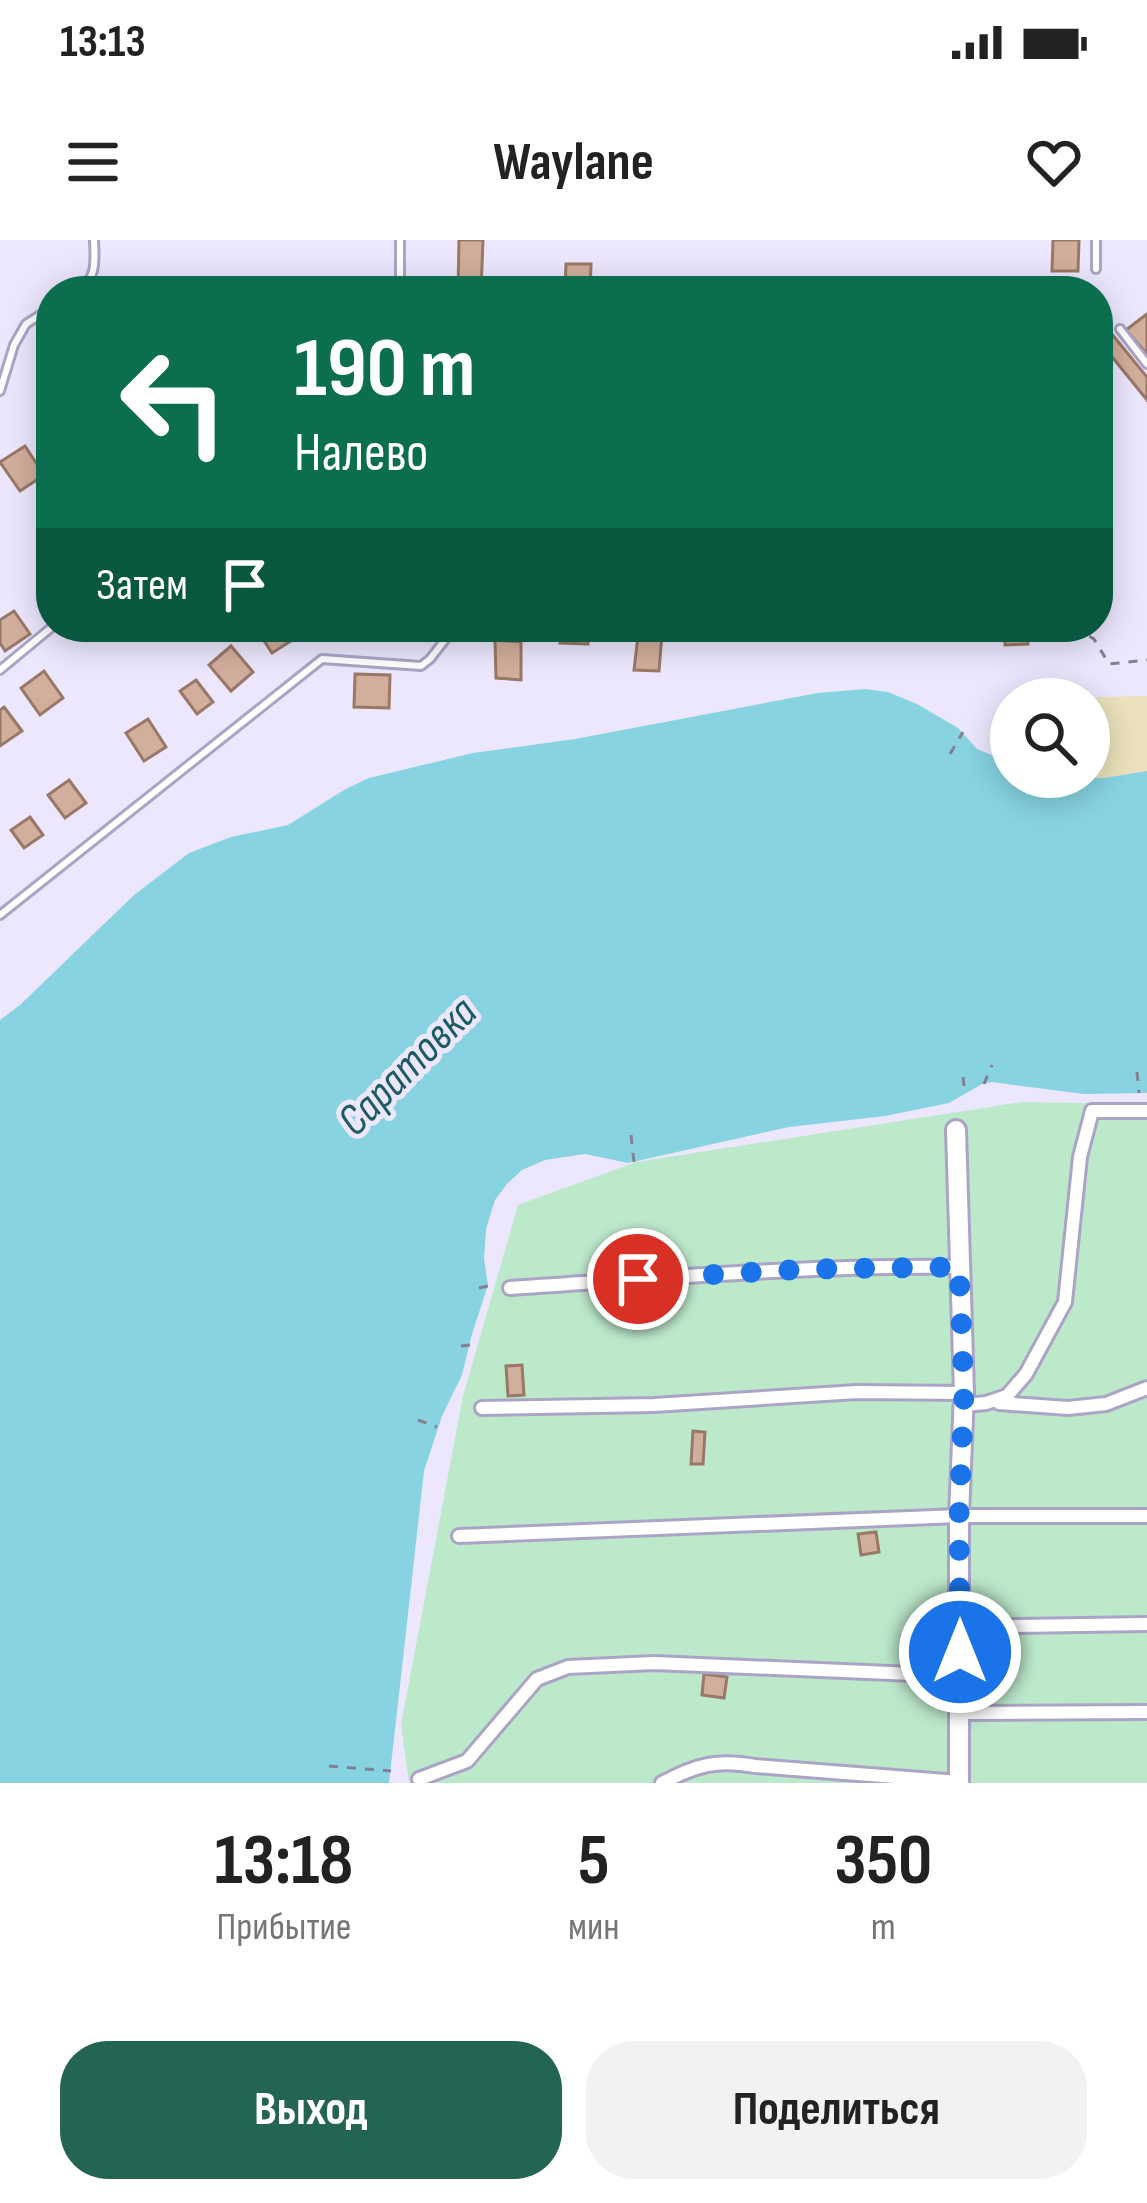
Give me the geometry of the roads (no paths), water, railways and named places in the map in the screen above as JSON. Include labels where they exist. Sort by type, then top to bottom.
[{"type":"street","points":[[986,1403],[1007,1396],[1025,1374],[1065,1302],[1080,1157],[1092,1111],[1147,1111]]},
{"type":"street","points":[[662,1783],[703,1764],[727,1761],[959,1782],[964,1399],[956,1130]]},
{"type":"street","points":[[510,1288],[766,1271],[959,1267]]},
{"type":"street","points":[[482,1408],[654,1405],[856,1392],[1068,1408],[1106,1404],[1147,1388]]},
{"type":"street","points":[[459,1536],[959,1516],[1147,1516]]},
{"type":"street","points":[[959,1627],[1147,1624]]},
{"type":"street","points":[[419,1779],[467,1761],[537,1679],[568,1667],[654,1663],[960,1676]]},
{"type":"street","points":[[959,1713],[1147,1712]]},
{"type":"lane","points":[[92,276],[96,268],[94,240]]},
{"type":"lane","points":[[400,240],[400,276]]},
{"type":"lane","points":[[1096,240],[1096,269]]},
{"type":"lane","points":[[0,391],[14,345],[26,324],[36,318]]},
{"type":"lane","points":[[1120,329],[1147,364]]},
{"type":"lane","points":[[0,670],[36,640]]},
{"type":"lane","points":[[0,915],[322,659],[421,666],[443,642]]},
{"type":"water","name":"Саратовка","points":[[888,692],[958,728],[977,749],[990,754],[990,798],[1110,798],[1110,777],[1147,771],[1147,1093],[1084,1094],[992,1082],[949,1103],[885,1116],[789,1127],[628,1163],[585,1154],[545,1160],[522,1170],[495,1200],[486,1229],[488,1285],[462,1375],[424,1471],[389,1783],[0,1783],[0,1020],[134,895],[189,853],[231,837],[288,825],[369,778],[473,753],[575,739],[818,693]]}]
